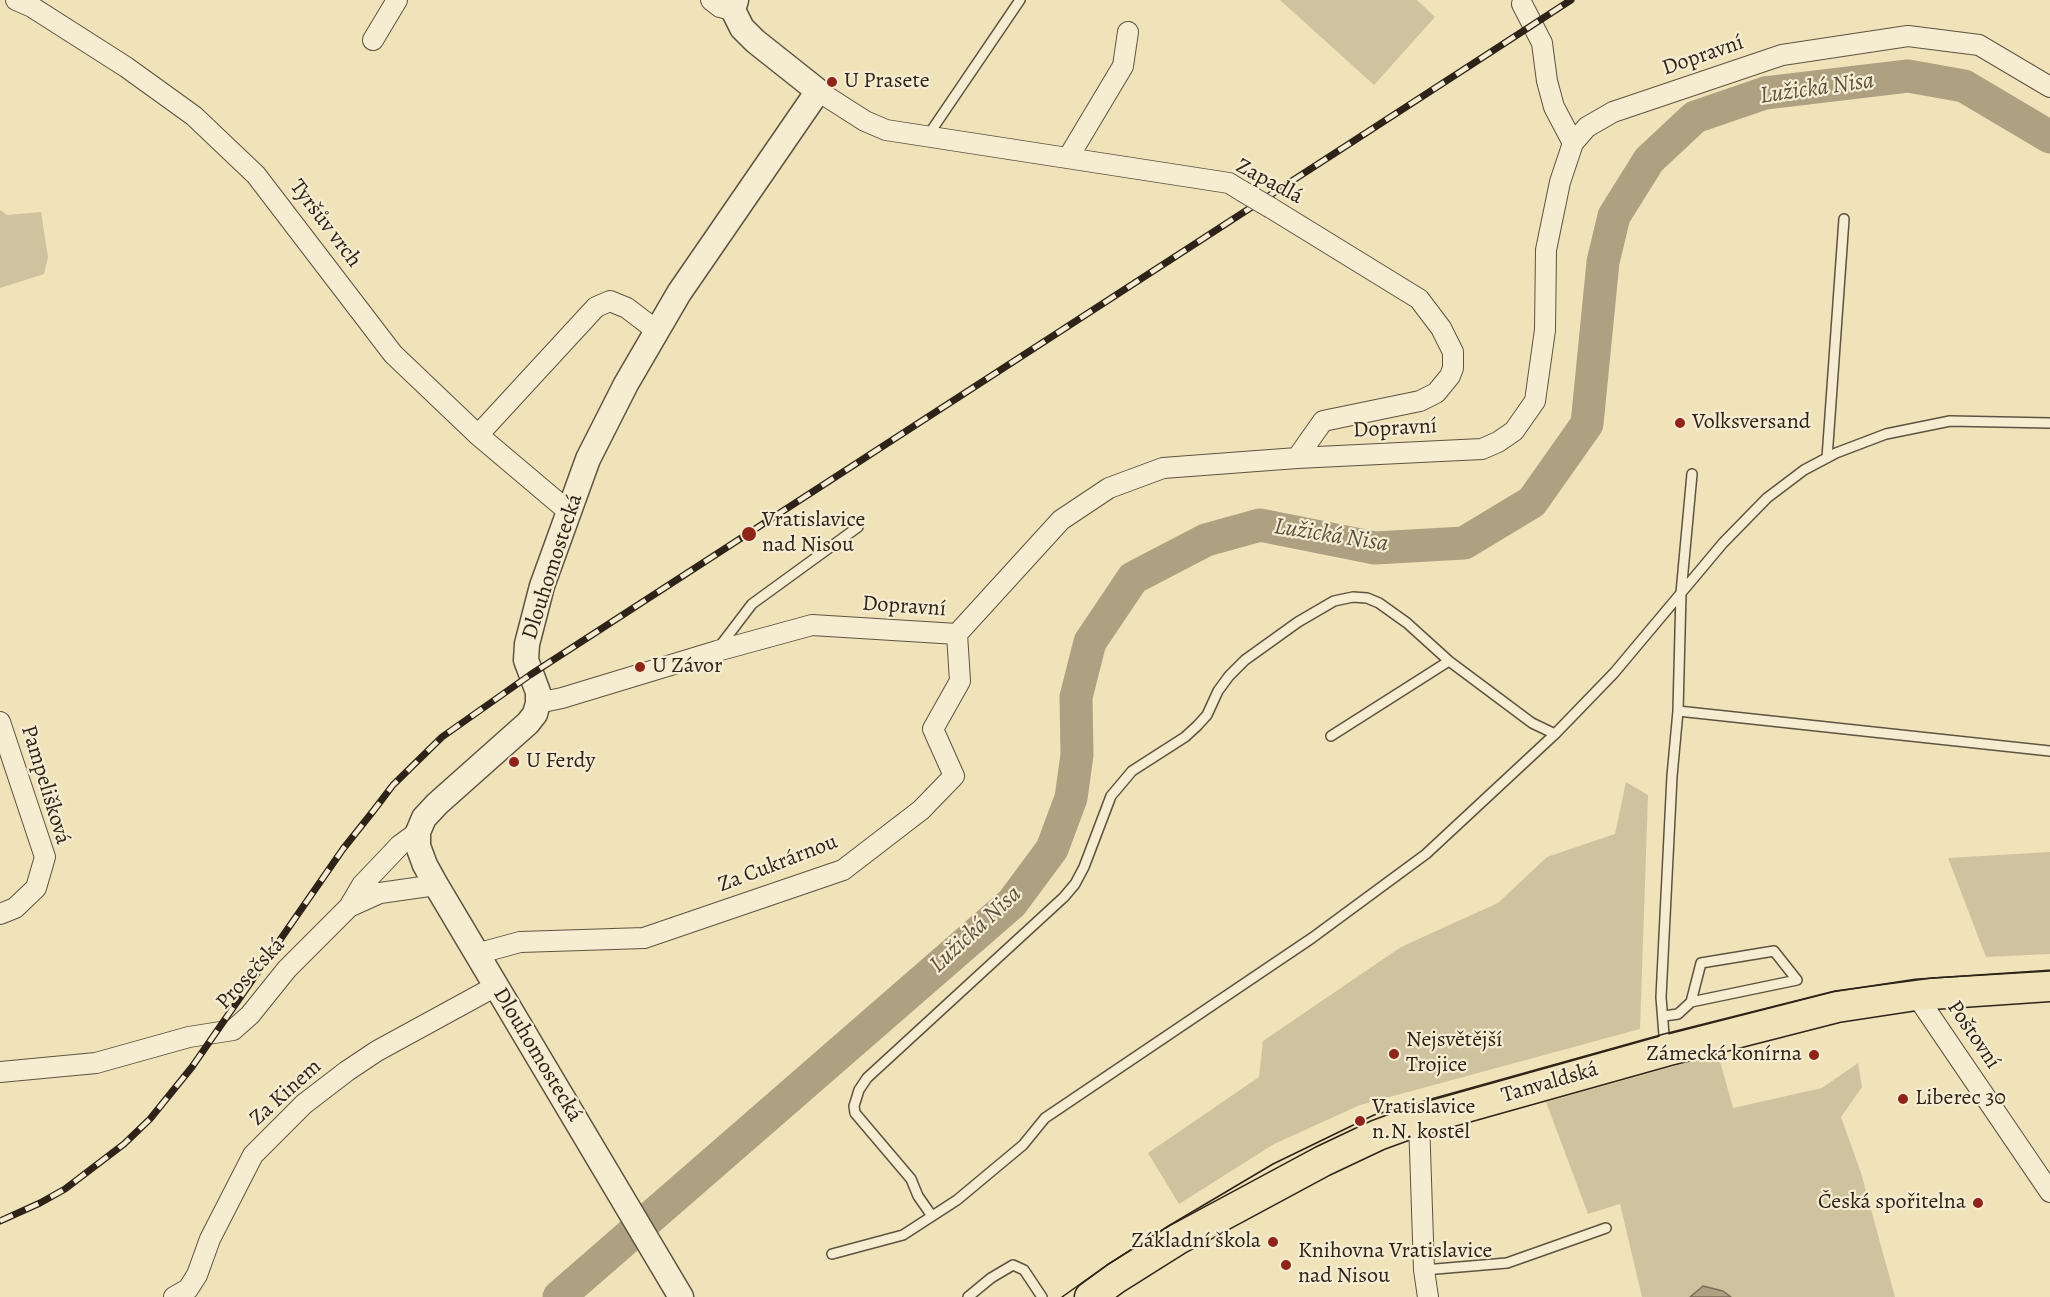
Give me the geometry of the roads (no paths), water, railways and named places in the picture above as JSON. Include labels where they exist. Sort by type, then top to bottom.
[{"type":"main road","name":"Tanvaldská","points":[[1090,1297],[1178,1239],[1323,1161],[1378,1135],[1419,1120],[1665,1051],[1837,1007],[1916,995],[2050,986]]},
{"type":"street","name":"Tyršův vrch","points":[[16,0],[126,67],[194,116],[256,175],[393,354],[478,435],[568,511]]},
{"type":"street","points":[[373,40],[397,0]]},
{"type":"street","points":[[1521,1],[1542,43],[1546,81],[1554,108],[1573,143]]},
{"type":"street","points":[[726,3],[742,28],[755,41],[819,91]]},
{"type":"street","points":[[1068,158],[1123,66],[1128,32]]},
{"type":"street","name":"Dopravní","points":[[538,704],[812,625],[957,634],[1061,520],[1109,488],[1163,468],[1482,448],[1498,442],[1514,431],[1535,401],[1545,330],[1546,250],[1560,182],[1573,143],[1587,127],[1613,112],[1782,55],[1908,36],[1979,45],[2050,87]]},
{"type":"street","name":"Zapadlá","points":[[819,91],[865,121],[886,130],[1229,183],[1419,299],[1441,327],[1453,351],[1453,368],[1450,376],[1436,393],[1420,402],[1323,421],[1297,458]]},
{"type":"street","name":"Dlouhomostecká","points":[[538,704],[538,692],[526,660],[527,644],[542,586],[588,459],[626,384],[679,293],[819,91]]},
{"type":"street","points":[[478,435],[596,307],[610,301],[627,308],[657,331]]},
{"type":"street","name":"Za Cukrárnou","points":[[476,954],[520,942],[644,938],[843,870],[921,810],[954,776],[933,729],[960,681],[957,634]]},
{"type":"street","points":[[418,832],[424,818],[437,804],[528,723],[535,714],[538,704]]},
{"type":"street","name":"Pampelišková","points":[[0,722],[45,857],[36,888],[15,908],[0,914]]},
{"type":"street","name":"Dlouhomostecká","points":[[418,832],[418,846],[436,885],[681,1297]]},
{"type":"street","name":"Prosečská","points":[[0,1072],[96,1063],[189,1037],[233,1030],[250,1015],[287,969],[349,907],[362,885],[400,845],[418,832]]},
{"type":"street","points":[[349,907],[380,893],[436,885]]},
{"type":"street","name":"Za Kinem","points":[[174,1297],[188,1289],[197,1275],[210,1239],[253,1155],[304,1104],[377,1051],[496,986]]},
{"type":"street","name":"Poštovní","points":[[1916,995],[2050,1192]]},
{"type":"street","points":[[1419,1120],[1424,1296]]},
{"type":"lane","points":[[927,137],[1020,0]]},
{"type":"lane","points":[[1827,458],[1844,219]]},
{"type":"lane","points":[[832,1254],[903,1235],[957,1200],[1023,1145],[1045,1118],[1312,938],[1426,854],[1555,734],[1614,673],[1723,543],[1767,498],[1804,470],[1886,434],[1950,421],[2050,423]]},
{"type":"lane","points":[[1665,1051],[1661,997],[1672,772],[1678,711],[1681,593],[1692,474]]},
{"type":"lane","points":[[717,651],[752,604],[858,527]]},
{"type":"lane","points":[[932,1216],[918,1196],[911,1179],[855,1113],[854,1106],[859,1090],[867,1078],[1064,897],[1075,884],[1084,867],[1111,796],[1127,776],[1197,726],[1207,715],[1218,691],[1245,660],[1298,622],[1334,601],[1353,597],[1367,598],[1379,603],[1407,623],[1449,662],[1532,723],[1555,734]]},
{"type":"lane","points":[[1331,736],[1449,662]]},
{"type":"lane","points":[[1678,711],[2050,751]]},
{"type":"lane","points":[[1664,1016],[1678,1014],[1691,1002],[1797,980],[1774,951],[1701,963],[1691,1002]]},
{"type":"lane","points":[[1424,1270],[1507,1263],[1606,1228]]},
{"type":"lane","points":[[968,1297],[991,1278],[1013,1265],[1024,1270],[1042,1297]]},
{"type":"waterway","name":"Lužická Nisa","points":[[559,1297],[1012,903],[1052,849],[1071,798],[1077,755],[1076,697],[1090,642],[1133,578],[1206,540],[1260,525],[1375,548],[1464,543],[1532,502],[1587,424],[1603,262],[1614,216],[1649,160],[1695,117],[1765,93],[1908,76],[1964,86],[2050,137]]},
{"type":"tram line","points":[[1062,1297],[1170,1225],[1273,1164],[1374,1115],[1664,1034],[1835,991],[1932,978],[2050,971]]},
{"type":"railway","points":[[0,1221],[65,1189],[124,1144],[150,1119],[192,1067],[343,849],[393,785],[442,737],[530,675],[1571,0]]},
{"type":"place","name":"U Prasete","points":[[832,82]]},
{"type":"place","name":"Volksversand","points":[[1680,423]]},
{"type":"place","name":"Vratislavice nad Nisou","points":[[749,534]]},
{"type":"place","name":"U Závor","points":[[640,667]]},
{"type":"place","name":"U Ferdy","points":[[514,762]]},
{"type":"place","name":"Nejsvětější Trojice","points":[[1394,1054]]},
{"type":"place","name":"Zámecká konírna","points":[[1814,1055]]},
{"type":"place","name":"Liberec 30","points":[[1903,1099]]},
{"type":"place","name":"Vratislavice n.N. kostel","points":[[1360,1121]]},
{"type":"place","name":"Česká spořitelna","points":[[1978,1203]]},
{"type":"place","name":"Základní škola","points":[[1273,1242]]},
{"type":"place","name":"Knihovna Vratislavice nad Nisou","points":[[1286,1265]]}]
